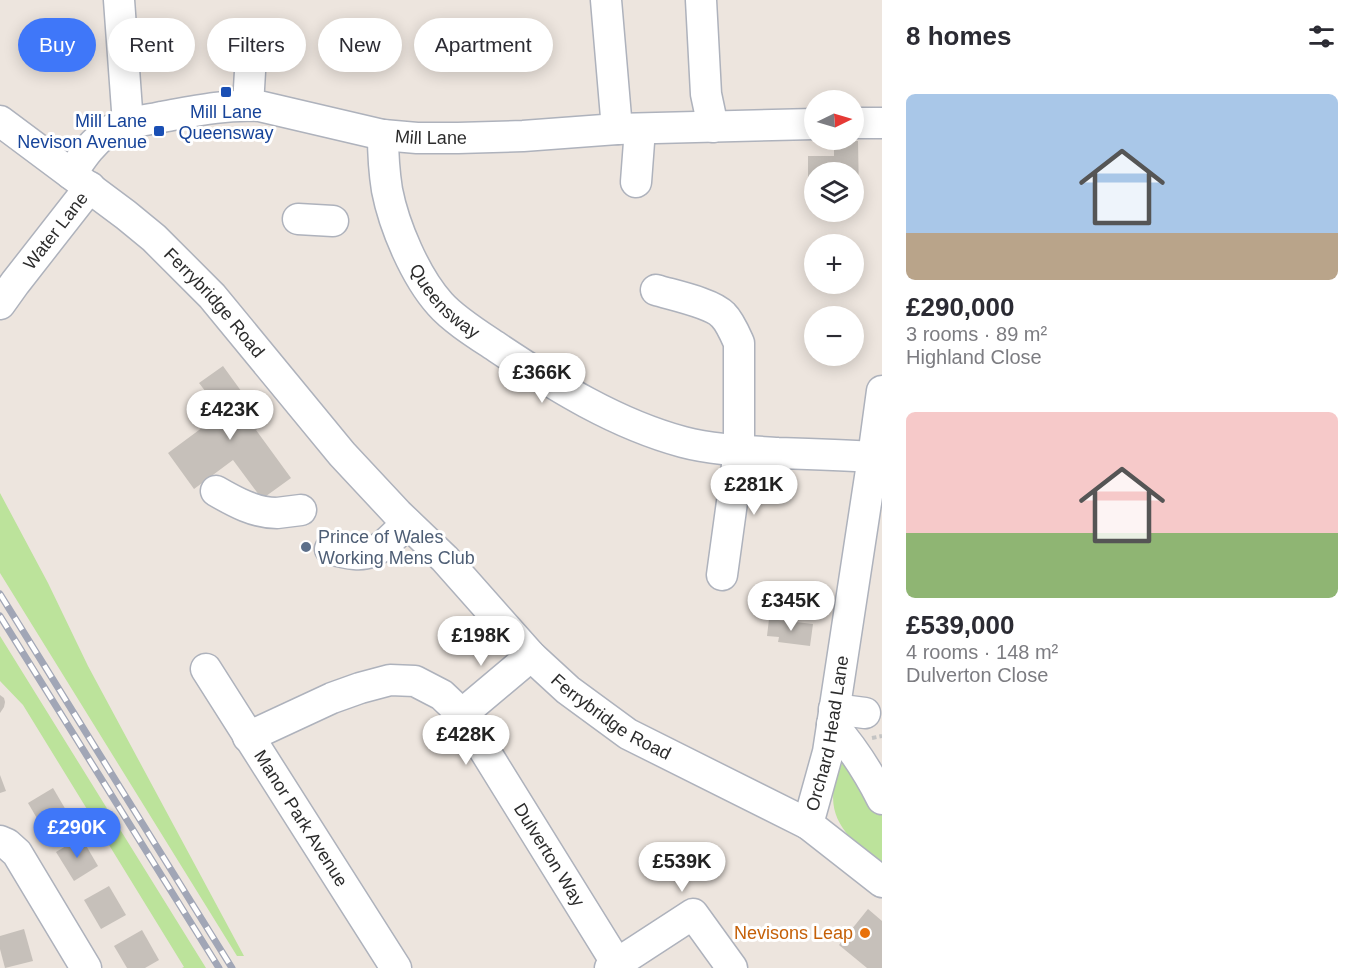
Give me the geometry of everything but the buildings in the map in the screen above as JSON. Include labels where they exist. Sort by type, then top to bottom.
[{"type":"street","points":[[119,0],[128,124]]},
{"type":"street","points":[[606,0],[636,182]]},
{"type":"street","points":[[701,0],[706,94],[713,127]]},
{"type":"street","points":[[248,105],[250,72]]},
{"type":"street","name":"Mill Lane","points":[[80,180],[94,142],[111,130],[128,124],[219,107],[259,106],[383,135],[417,138],[804,124]]},
{"type":"street","name":"Ferrybridge Road","points":[[0,121],[154,238],[212,296],[342,454],[407,523],[446,559],[531,656],[568,690],[628,734],[808,825],[882,882]]},
{"type":"street","points":[[864,123],[882,123]]},
{"type":"street","name":"Queensway","points":[[383,135],[383,163],[388,192],[398,228],[418,273],[440,305],[470,329],[529,368],[593,406],[640,428],[685,443],[739,451],[873,457]]},
{"type":"street","name":"Water Lane","points":[[0,304],[80,180]]},
{"type":"street","points":[[298,219],[333,221]]},
{"type":"street","points":[[656,290],[713,308],[723,315],[739,344],[739,451],[722,575]]},
{"type":"street","name":"Orchard Head Lane","points":[[808,825],[828,752],[882,391]]},
{"type":"street","points":[[216,490],[237,503],[256,510],[276,513],[301,510]]},
{"type":"street","points":[[330,549],[348,554],[366,554],[383,547],[407,523]]},
{"type":"street","points":[[462,714],[531,656]]},
{"type":"street","name":"Manor Park Avenue","points":[[206,669],[396,968]]},
{"type":"street","name":"Dulverton Way","points":[[248,737],[332,698],[390,680],[415,681],[442,694],[462,714],[614,966]]},
{"type":"street","points":[[865,713],[833,717],[868,772],[882,799]]},
{"type":"street","points":[[0,841],[17,853],[86,968]]},
{"type":"street","points":[[614,966],[693,914],[732,968]]},
{"type":"green space","points":[[0,493],[48,583],[88,666],[244,956],[237,956],[0,573]]},
{"type":"green space","points":[[0,636],[206,968],[182,968],[184,967],[23,705],[0,681]]},
{"type":"green space","points":[[843,761],[882,810],[882,866],[853,841],[834,810],[833,797],[836,780]]},
{"type":"railway","points":[[0,594],[232,968]]},
{"type":"railway","points":[[0,616],[219,968]]},
{"type":"place","name":"Mill Lane Queensway","points":[[226,92]]},
{"type":"place","name":"Mill Lane Nevison Avenue","points":[[159,131]]},
{"type":"place","name":"Prince of Wales Working Mens Club","points":[[306,547]]},
{"type":"place","name":"Nevisons Leap","points":[[865,933]]}]
